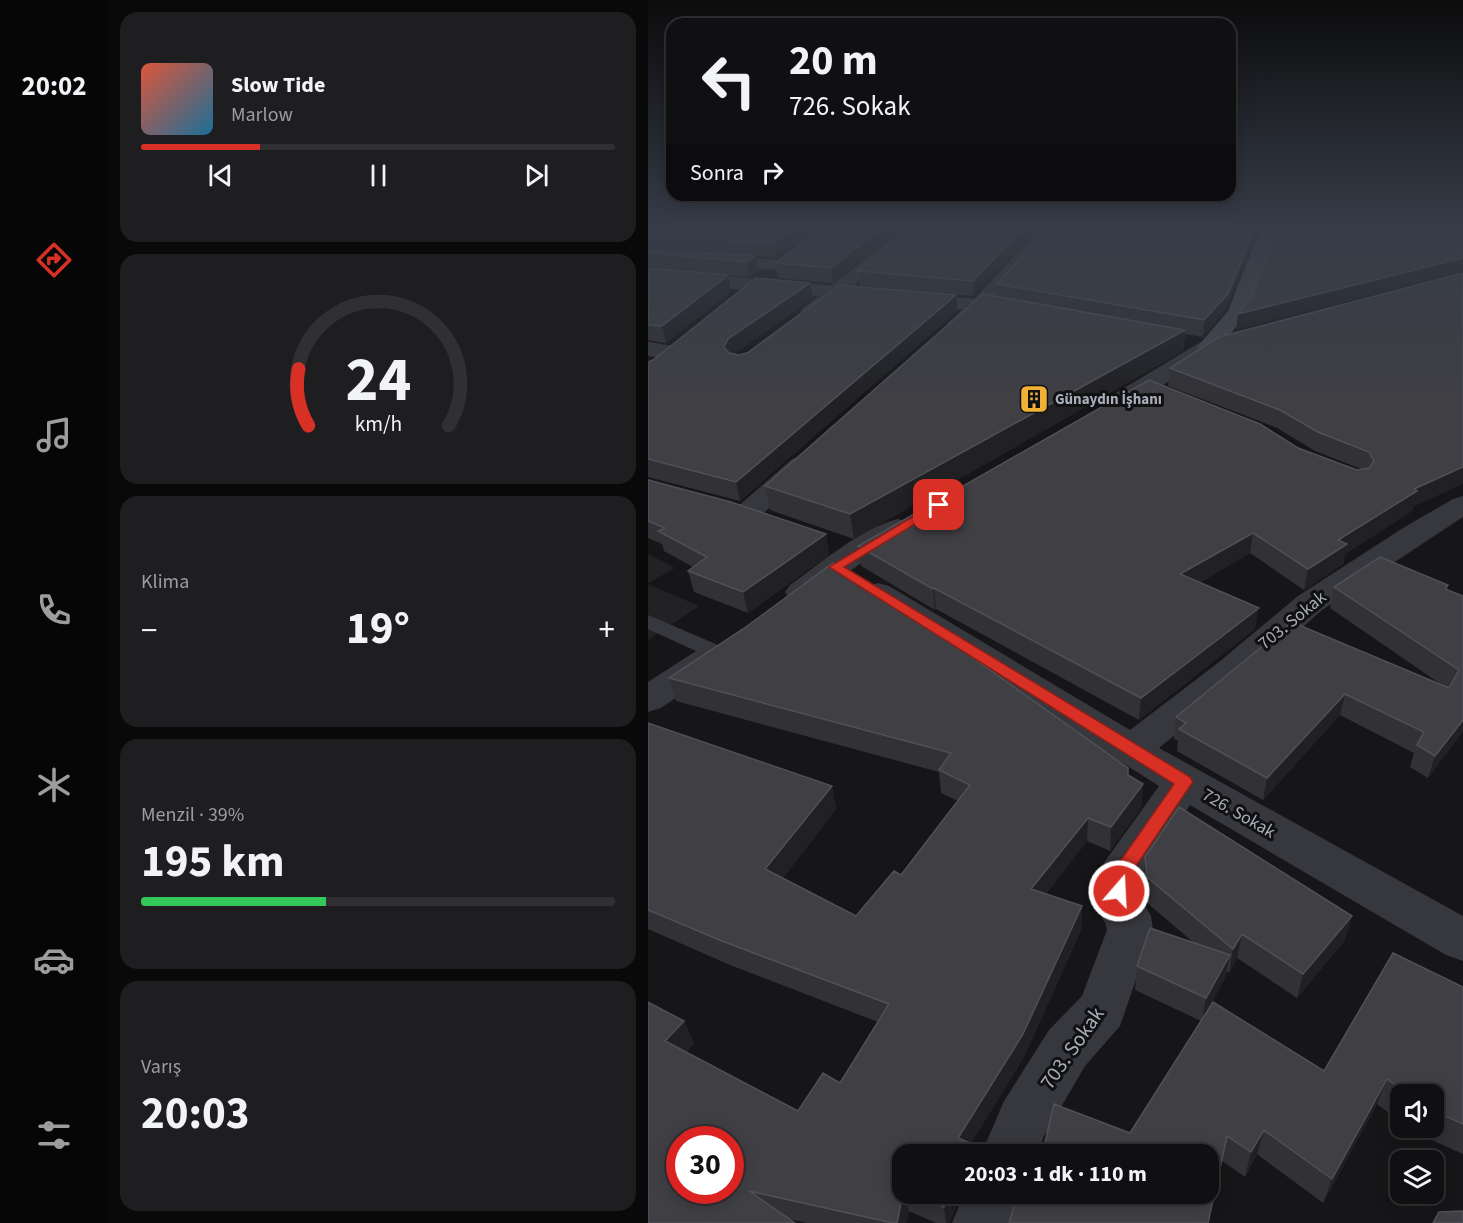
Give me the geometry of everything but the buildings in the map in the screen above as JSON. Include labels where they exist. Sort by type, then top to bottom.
[{"type":"main road","points":[[1208,347],[1237,313],[1248,284]]},
{"type":"street","points":[[737,299],[755,284]]},
{"type":"street","points":[[756,284],[979,305],[1036,316]]},
{"type":"street","points":[[798,321],[848,284]]},
{"type":"street","points":[[936,344],[999,284]]},
{"type":"street","points":[[648,371],[691,337]]},
{"type":"street","points":[[1094,416],[1208,347],[1242,338]]},
{"type":"street","points":[[1174,341],[1208,347]]},
{"type":"street","points":[[648,349],[672,352]]},
{"type":"street","points":[[1146,386],[1178,398]]},
{"type":"street","points":[[780,526],[735,511],[815,452]]},
{"type":"street","name":"703. Sokak","points":[[1131,750],[1232,670],[1310,603],[1414,534],[1463,505]]},
{"type":"street","points":[[774,612],[836,558],[919,517]]},
{"type":"street","name":"726. Sokak","points":[[836,558],[1131,750],[1463,940]]},
{"type":"street","points":[[648,699],[730,645]]},
{"type":"street","name":"703. Sokak","points":[[1013,1144],[1023,1119],[1067,1048],[1102,1010],[1130,930],[1128,916],[1118,904],[1119,877],[1184,782]]},
{"type":"street","points":[[981,1223],[989,1204]]},
{"type":"lane","points":[[648,621],[730,645]]},
{"type":"shaded area","points":[[648,554],[675,568],[648,583]]},
{"type":"shaded area","points":[[648,584],[699,606],[648,640]]},
{"type":"place","name":"Günaydın İşhanı","points":[[1034,399]]},
{"type":"route","points":[[939,505],[835,567],[1184,782],[1119,877],[1119,891]]}]
